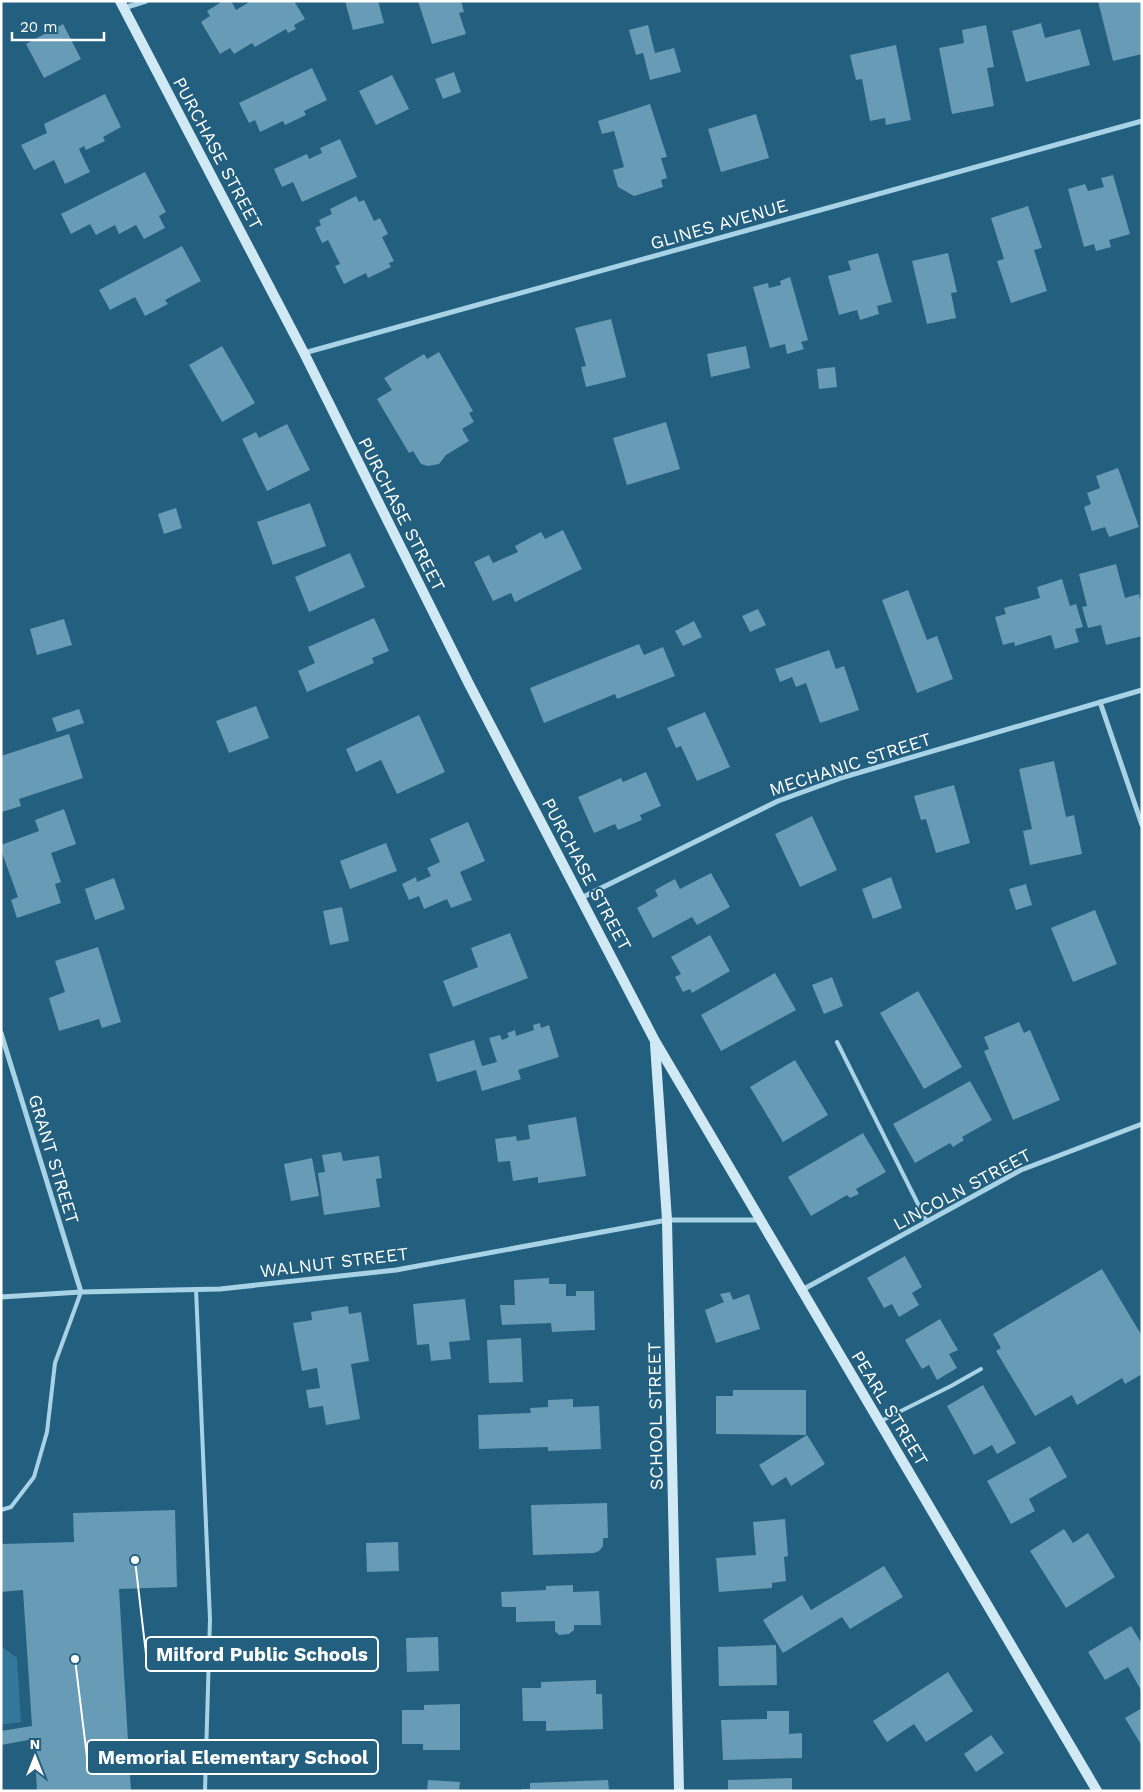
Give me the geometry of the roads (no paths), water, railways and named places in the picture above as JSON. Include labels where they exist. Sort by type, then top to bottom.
[{"type":"main road","name":"PURCHASE STREET","points":[[122,4],[304,353],[469,684],[655,1041]]},
{"type":"main road","name":"SCHOOL STREET","points":[[655,1041],[667,1220],[679,1791]]},
{"type":"main road","name":"PEARL STREET","points":[[655,1041],[1097,1791]]},
{"type":"street","points":[[122,4],[146,1]]},
{"type":"street","name":"GLINES AVENUE","points":[[304,353],[1142,121]]},
{"type":"street","name":"MECHANIC STREET","points":[[581,898],[778,801],[844,777],[1142,690]]},
{"type":"street","points":[[1100,702],[1142,825]]},
{"type":"street","name":"GRANT STREET","points":[[1,1033],[81,1292]]},
{"type":"street","name":"LINCOLN STREET","points":[[802,1290],[1021,1170],[1142,1124]]},
{"type":"street","name":"WALNUT STREET","points":[[1,1297],[81,1292],[220,1289],[396,1270],[667,1220],[761,1220]]},
{"type":"lane","points":[[837,1042],[927,1222]]},
{"type":"lane","points":[[196,1290],[210,1619],[205,1791]]},
{"type":"lane","points":[[1,1510],[10,1507],[34,1477],[47,1432],[56,1363],[81,1292]]},
{"type":"lane","points":[[879,1422],[981,1369]]},
{"type":"place","name":"Milford Public Schools","points":[[135,1560]]},
{"type":"place","name":"Memorial Elementary School","points":[[75,1659]]}]
